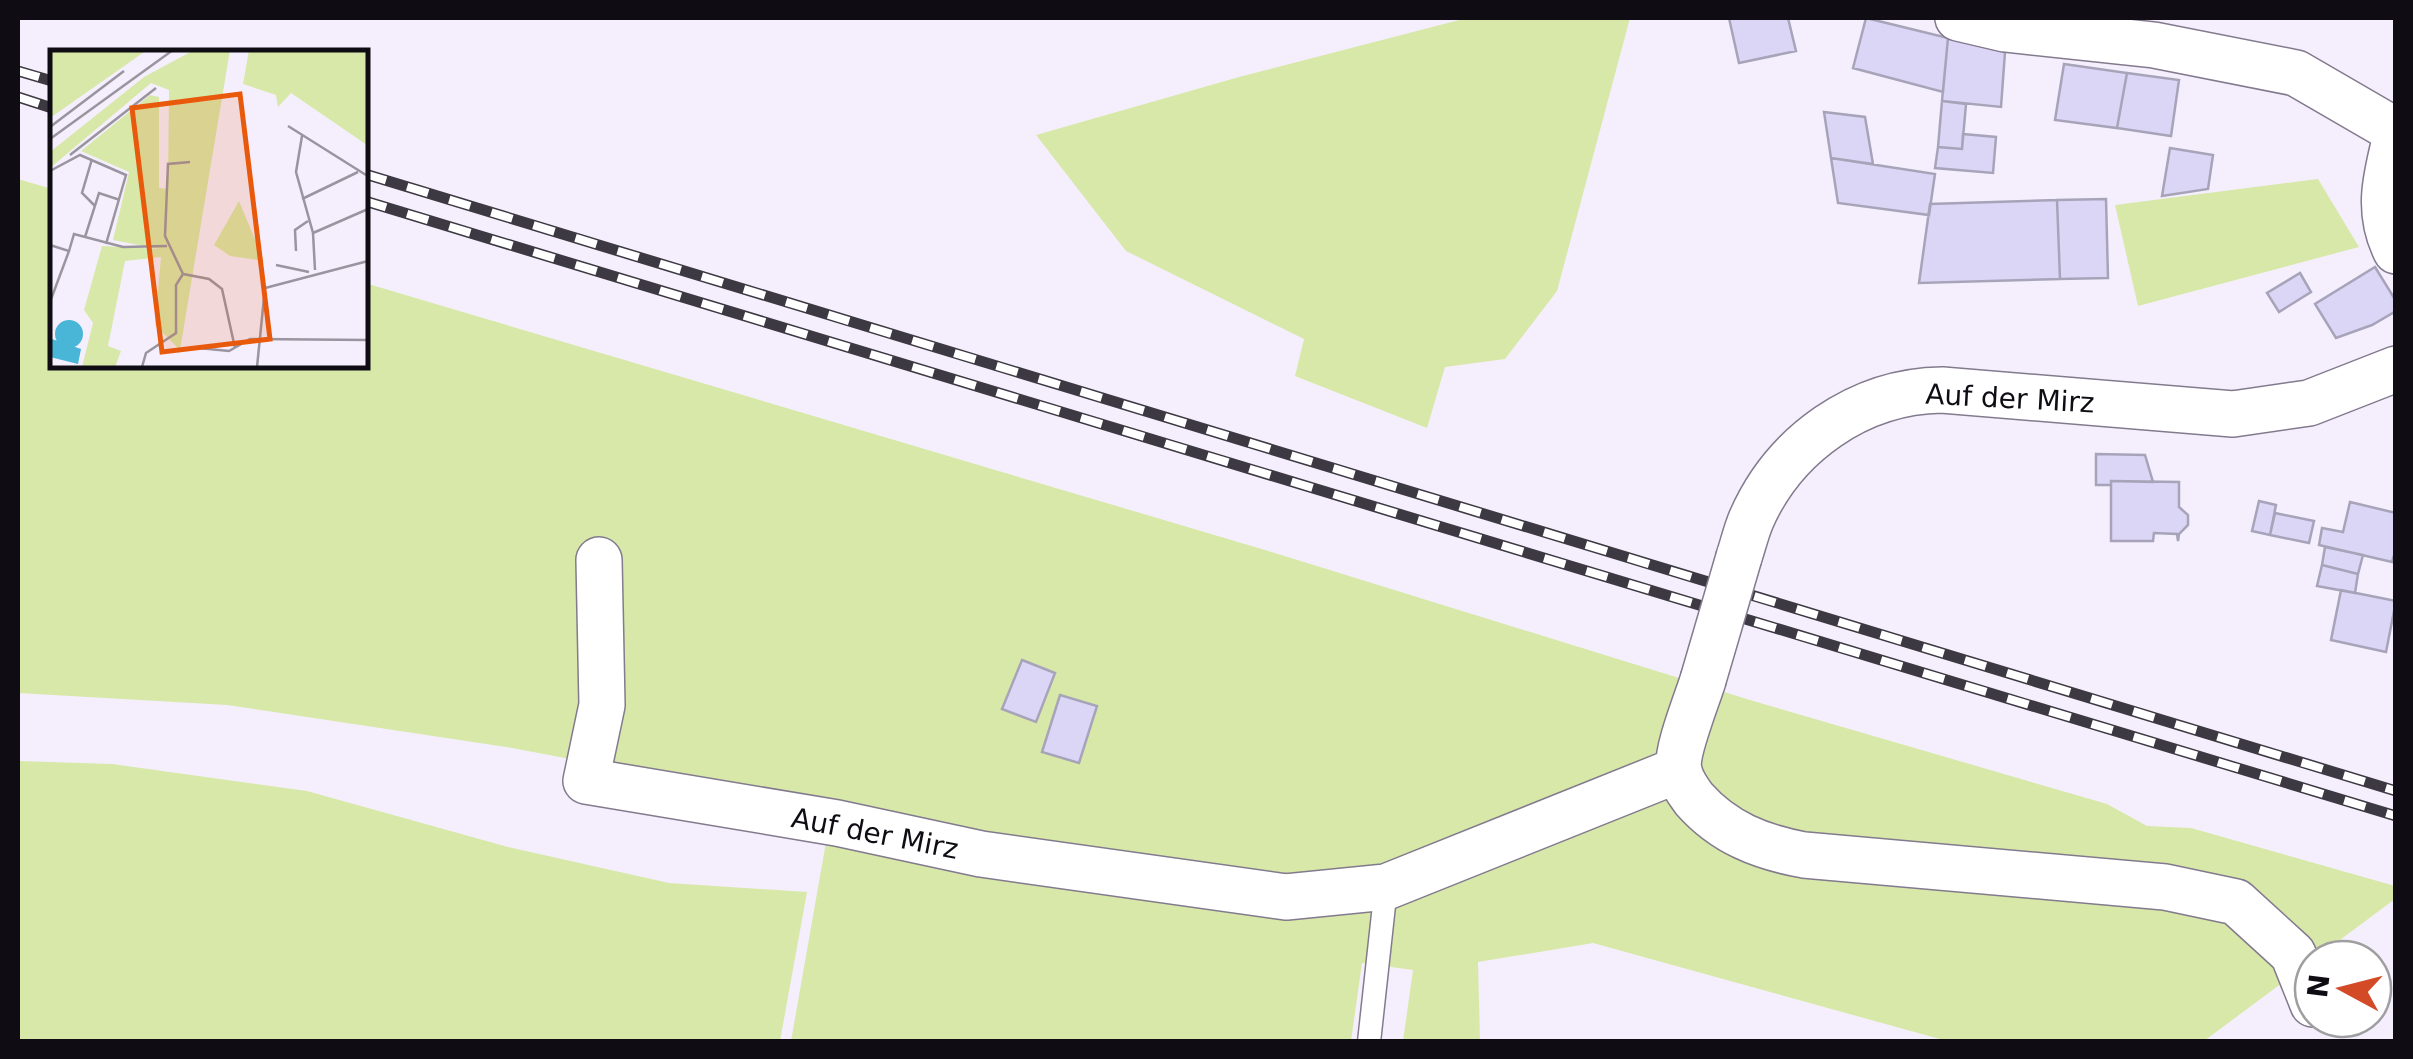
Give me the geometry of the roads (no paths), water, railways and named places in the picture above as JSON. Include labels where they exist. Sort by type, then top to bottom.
[{"type":"street","points":[[1958,18],[2005,28],[2154,45],[2296,73],[2396,134],[2383,192],[2390,239],[2396,252]]},
{"type":"street","name":"Auf der Mirz","points":[[599,560],[602,705],[586,781],[837,823],[981,854],[1286,897],[1386,888],[1678,770],[1680,752],[1752,520],[1770,486],[1806,442],[1867,404],[1922,390],[1942,390],[2233,414],[2309,403],[2396,369]]},
{"type":"street","points":[[1678,770],[1687,790],[1722,824],[1774,849],[1837,860],[2165,887],[2236,902],[2293,953]]},
{"type":"lane","points":[[1370,1042],[1386,888]]},
{"type":"railway","points":[[18,71],[50,80]]},
{"type":"railway","points":[[18,97],[50,107]]},
{"type":"railway","points":[[368,175],[2396,791]]},
{"type":"railway","points":[[368,202],[2396,816]]}]
